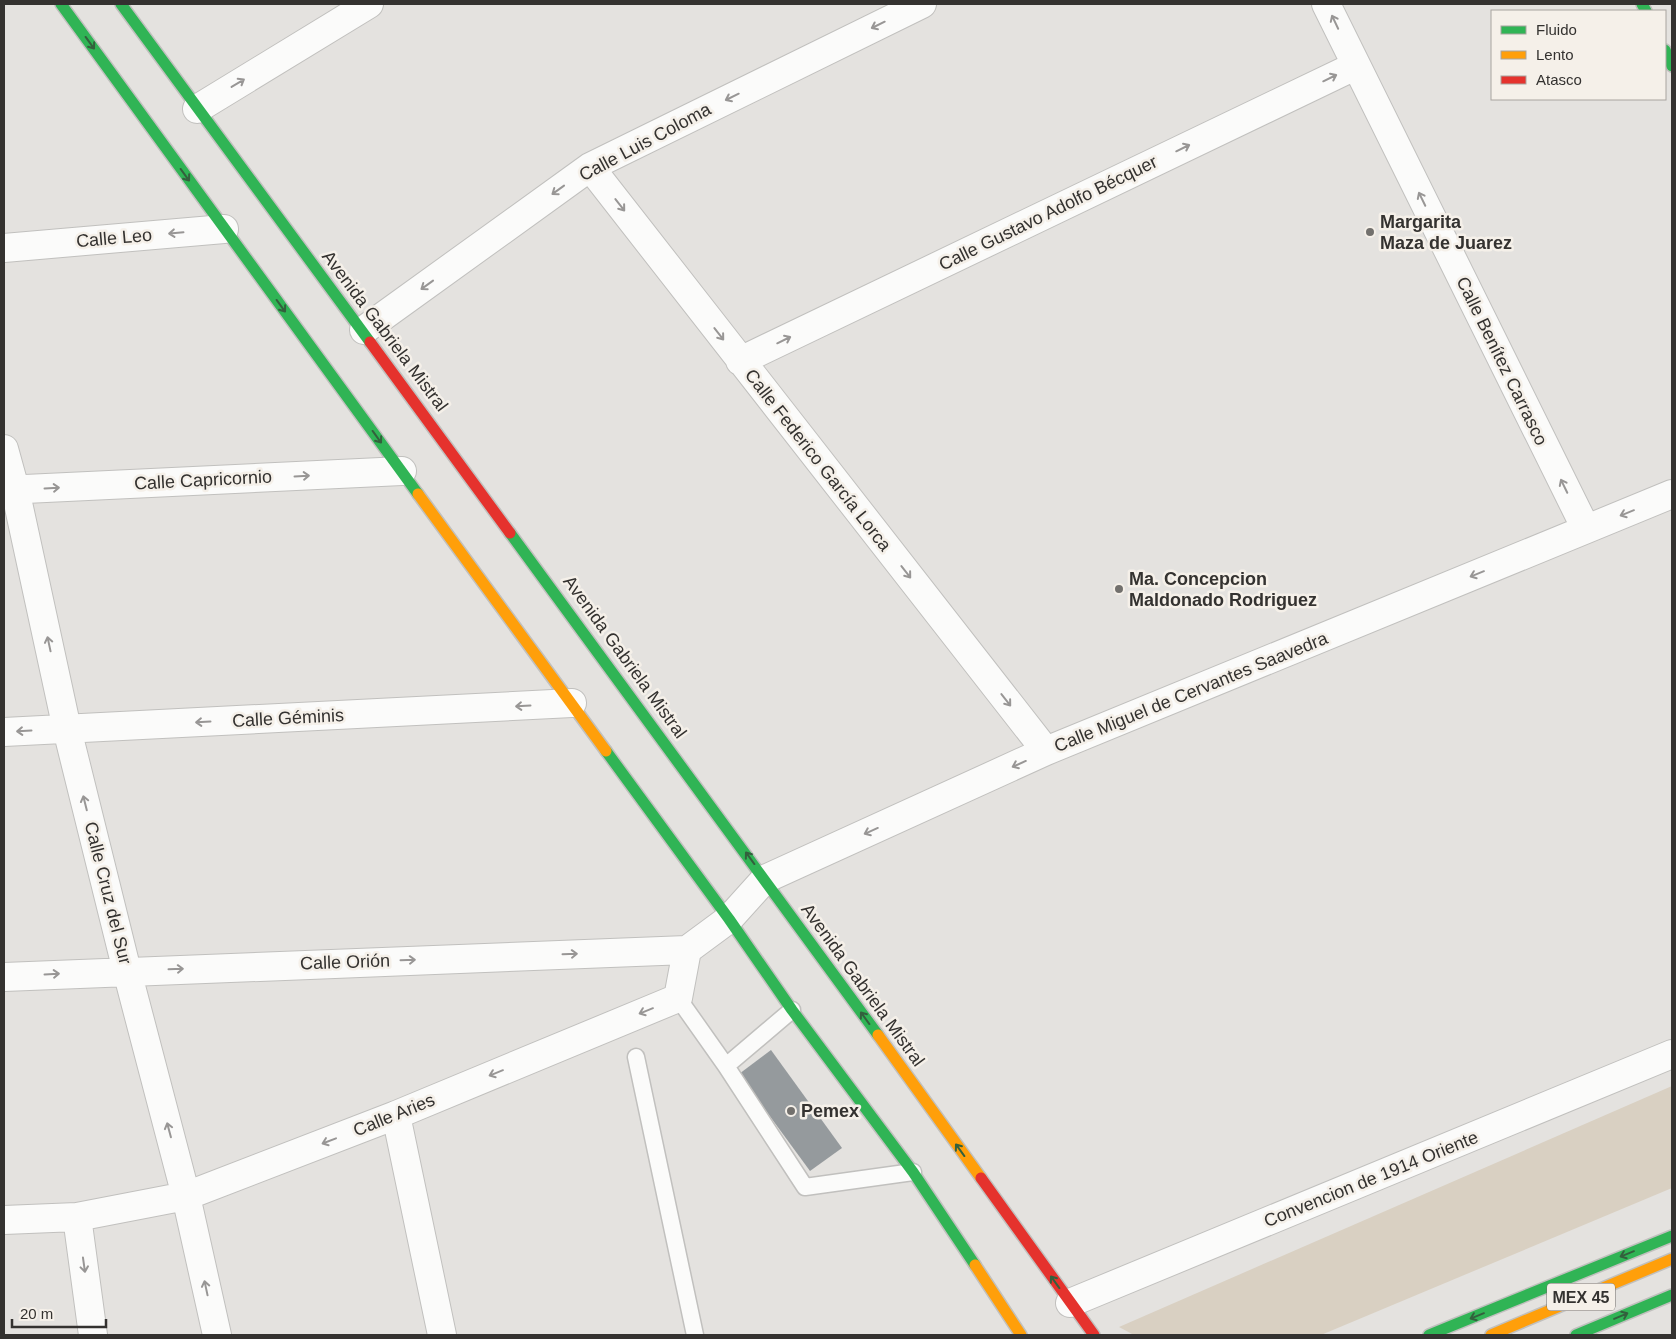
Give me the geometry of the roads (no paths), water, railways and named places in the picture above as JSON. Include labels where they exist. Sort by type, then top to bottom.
[{"type":"main road","points":[[61,4],[729,919],[792,1010],[913,1172],[1020,1335]]},
{"type":"main road","name":"Avenida Gabriela Mistral","points":[[121,4],[197,109],[364,330],[766,879],[1094,1335]]},
{"type":"main road","points":[[1666,52],[1672,66]]},
{"type":"main road","points":[[1429,1335],[1672,1236]]},
{"type":"main road","name":"MEX 45","points":[[1491,1335],[1672,1259]]},
{"type":"main road","name":"MEX 45","points":[[1576,1335],[1672,1294]]},
{"type":"street","points":[[197,109],[369,4]]},
{"type":"street","name":"Calle Benítez Carrasco","points":[[1326,4],[1355,66],[1586,529]]},
{"type":"street","name":"Calle Luis Coloma","points":[[364,330],[590,167],[913,5]]},
{"type":"street","name":"Calle Gustavo Adolfo Bécquer","points":[[740,361],[1355,66]]},
{"type":"street","name":"Calle Federico García Lorca","points":[[590,167],[1046,751]]},
{"type":"street","name":"Calle Leo","points":[[4,248],[224,229]]},
{"type":"street","name":"Calle Cruz del Sur","points":[[4,449],[10,490],[67,729],[127,971],[186,1196],[217,1335]]},
{"type":"street","name":"Calle Capricornio","points":[[10,490],[402,471]]},
{"type":"street","name":"Calle Miguel de Cervantes Saavedra","points":[[729,919],[766,879],[1046,751],[1672,494]]},
{"type":"street","name":"Calle Géminis","points":[[4,732],[572,703]]},
{"type":"street","points":[[678,998],[686,950],[729,919]]},
{"type":"street","name":"Calle Orión","points":[[4,977],[686,950]]},
{"type":"street","name":"Calle Aries","points":[[4,1220],[78,1217],[186,1196],[396,1114],[678,998]]},
{"type":"street","name":"Convencion de 1914 Oriente","points":[[1070,1302],[1672,1054]]},
{"type":"street","points":[[396,1114],[442,1335]]},
{"type":"street","points":[[78,1217],[93,1335]]},
{"type":"lane","points":[[678,998],[726,1066],[805,1187],[913,1172]]},
{"type":"lane","points":[[726,1066],[792,1010]]},
{"type":"lane","points":[[636,1058],[695,1335]]},
{"type":"place","name":"Margarita Maza de Juarez","points":[[1370,232]]},
{"type":"place","name":"Ma. Concepcion Maldonado Rodriguez","points":[[1119,589]]},
{"type":"place","name":"Pemex","points":[[791,1111]]}]
